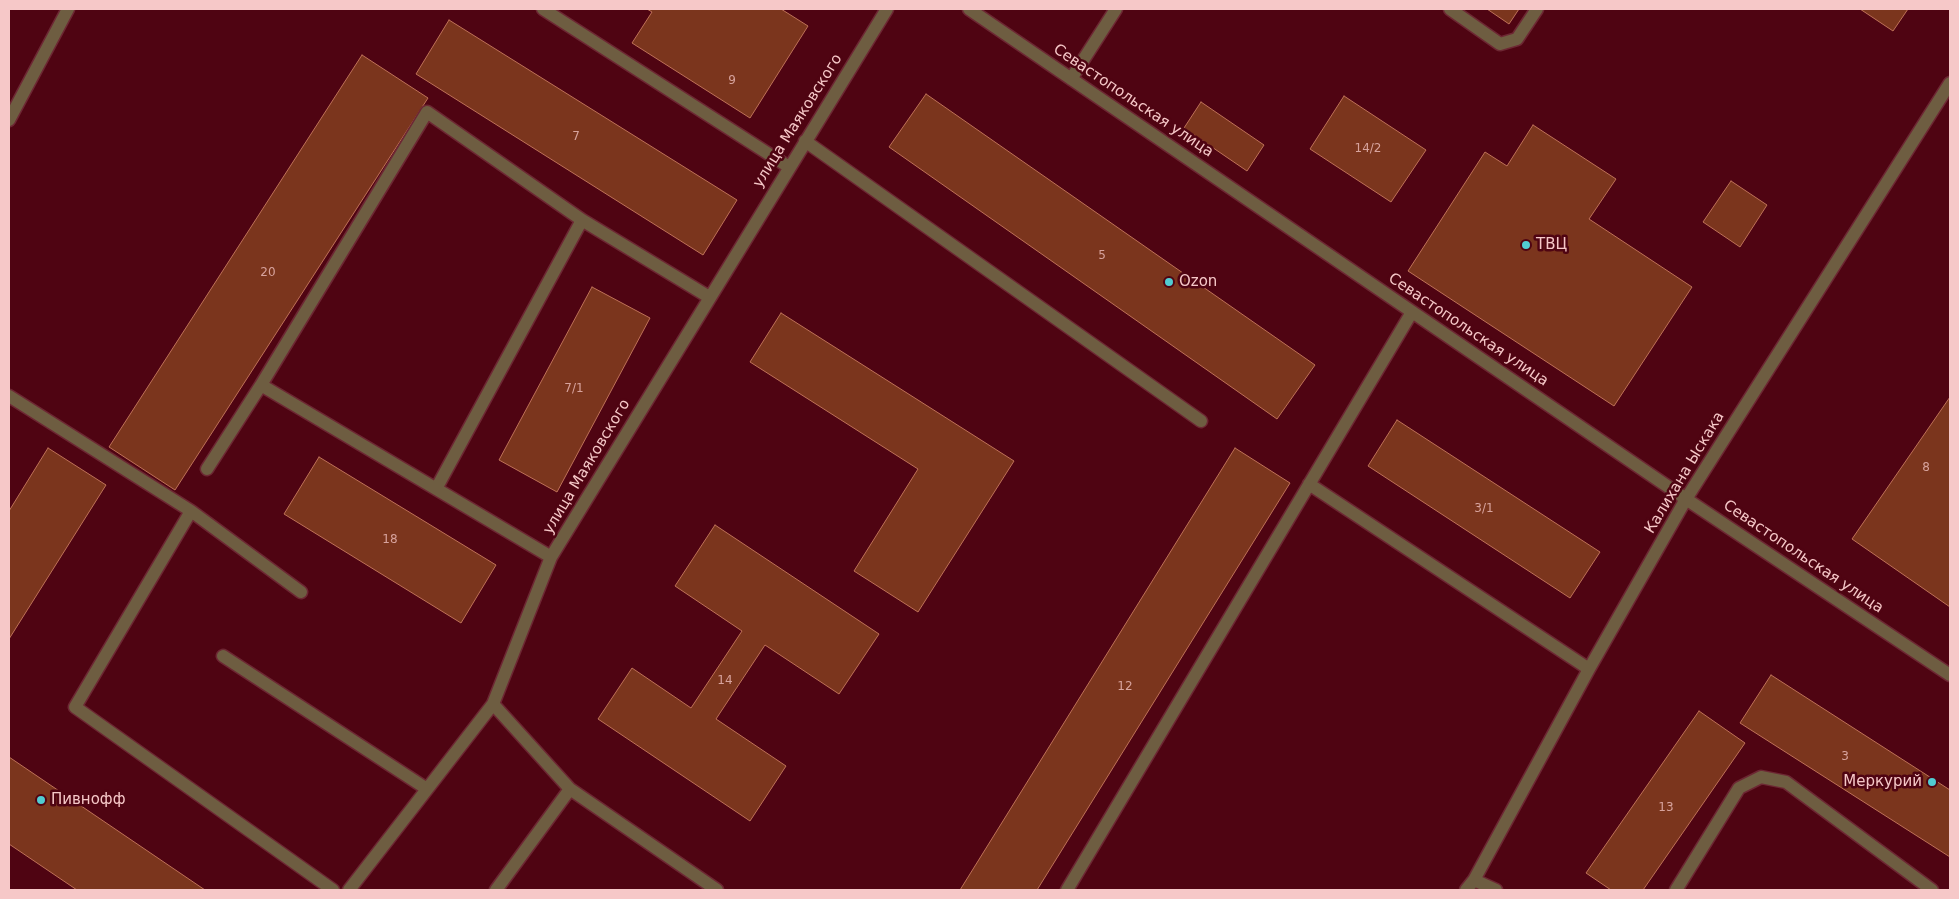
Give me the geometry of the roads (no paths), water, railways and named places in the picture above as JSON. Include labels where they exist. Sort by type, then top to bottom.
[{"type":"street","points":[[10,112],[68,9]]},
{"type":"street","points":[[543,9],[789,167]]},
{"type":"street","name":"улица Маяковского","points":[[349,890],[493,704],[551,557],[886,9]]},
{"type":"street","name":"Севастопольская улица","points":[[969,9],[1686,499],[1950,675]]},
{"type":"street","points":[[1071,78],[1116,9]]},
{"type":"street","points":[[1450,9],[1500,44],[1517,39],[1537,9]]},
{"type":"street","name":"Калихана Ыскака","points":[[1466,890],[1474,880],[1589,669],[1686,499],[1950,83]]},
{"type":"street","points":[[207,468],[261,385],[427,112],[582,220],[709,297]]},
{"type":"street","points":[[805,142],[1201,421]]},
{"type":"street","points":[[436,489],[582,220]]},
{"type":"street","points":[[1068,890],[1412,312]]},
{"type":"street","points":[[261,385],[551,557]]},
{"type":"street","points":[[9,396],[191,511],[301,592]]},
{"type":"street","points":[[1309,484],[1589,669]]},
{"type":"street","points":[[191,511],[75,707],[333,890]]},
{"type":"street","points":[[224,656],[427,789]]},
{"type":"street","points":[[493,704],[570,789],[717,890]]},
{"type":"street","points":[[1676,890],[1739,788],[1761,777],[1786,782],[1932,890]]},
{"type":"street","points":[[496,890],[570,789]]},
{"type":"street","points":[[1474,880],[1496,890]]},
{"type":"place","name":"ТВЦ","points":[[1526,245]]},
{"type":"place","name":"Ozon","points":[[1169,282]]},
{"type":"place","name":"Меркурий","points":[[1932,782]]},
{"type":"place","name":"Пивнофф","points":[[41,800]]}]
